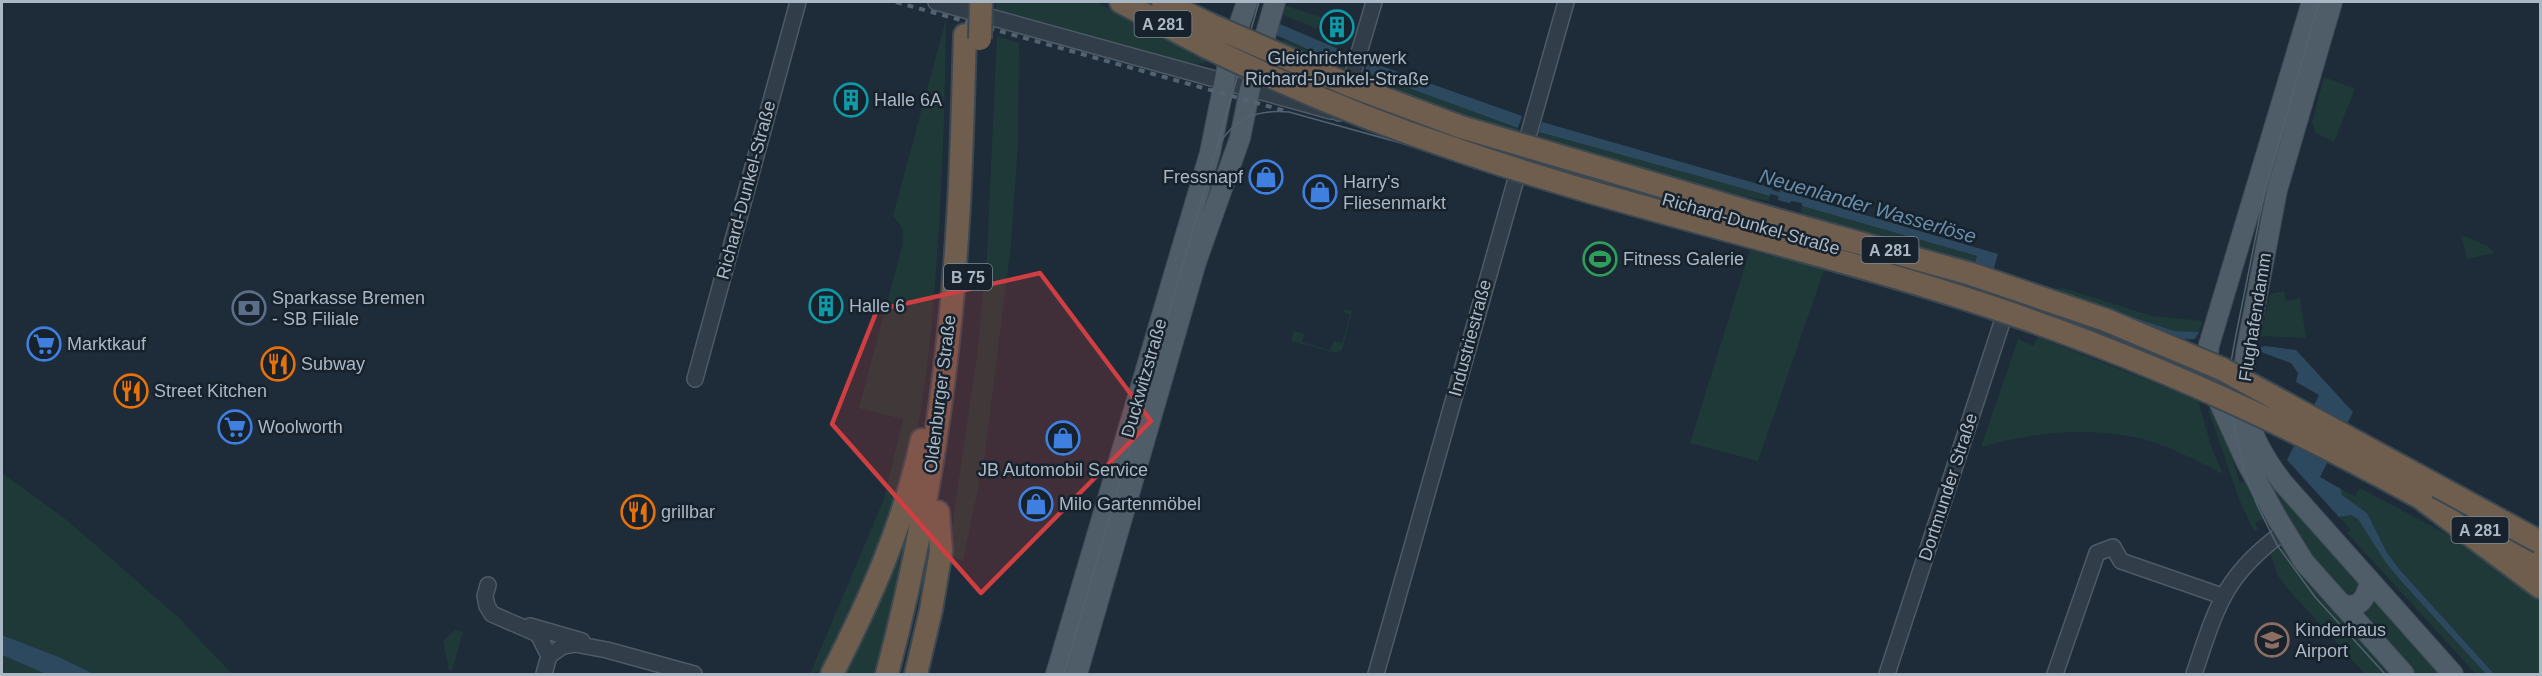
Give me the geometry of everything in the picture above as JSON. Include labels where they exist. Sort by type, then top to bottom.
[{"type":"highway","name":"Oldenburger Straße","points":[[901,675],[938,512],[960,360],[970,265],[976,164],[972,37],[966,2]]},
{"type":"highway","name":"Oldenburger Straße","points":[[887,675],[917,546],[933,458],[958,222],[972,37],[981,2]]},
{"type":"highway","name":"A 281","points":[[1122,2],[1461,127],[1766,217],[1971,274],[2115,323],[2222,369],[2541,542]]},
{"type":"highway","name":"A 281","points":[[1163,2],[1208,35],[1291,85],[1452,148],[1505,166],[1876,271],[2048,327],[2169,375],[2264,415],[2338,452],[2541,562]]},
{"type":"highway","points":[[832,675],[855,629],[898,527],[925,428],[940,401]]},
{"type":"highway","points":[[2421,498],[2541,587]]},
{"type":"highway","points":[[916,675],[931,610],[941,551],[938,512]]},
{"type":"main road","name":"Duckwitzstraße","points":[[1056,675],[1210,153],[1231,50],[1246,2]]},
{"type":"main road","name":"Duckwitzstraße","points":[[1077,675],[1196,262],[1240,138],[1250,89],[1275,2]]},
{"type":"main road","name":"Flughafendamm","points":[[2312,2],[2208,345],[2206,368],[2209,380],[2247,463],[2304,562],[2404,675]]},
{"type":"main road","name":"Flughafendamm","points":[[2332,2],[2277,190],[2246,353],[2243,395],[2249,424],[2264,459],[2296,500],[2453,675]]},
{"type":"main road","points":[[2341,604],[2350,607],[2359,604],[2365,599],[2370,583]]},
{"type":"street","name":"Richard-Dunkel-Straße","points":[[695,379],[798,2]]},
{"type":"street","points":[[936,2],[1250,89]]},
{"type":"street","points":[[1339,113],[1356,66],[1374,2]]},
{"type":"street","name":"Industriestraße","points":[[1376,675],[1520,157],[1566,2]]},
{"type":"street","name":"Richard-Dunkel-Straße","points":[[1250,89],[1366,120],[1391,116],[1520,157],[2010,300],[2118,339],[2243,395]]},
{"type":"street","name":"Dortmunder Straße","points":[[1887,675],[2010,300]]},
{"type":"street","points":[[2194,675],[2222,596],[2255,555],[2285,531]]},
{"type":"street","points":[[2055,675],[2097,553],[2112,547],[2121,561],[2222,596]]},
{"type":"street","points":[[488,585],[485,596],[492,614],[538,634],[549,656]]},
{"type":"street","points":[[517,625],[527,625],[595,644],[608,650]]},
{"type":"street","points":[[823,675],[840,642],[855,629]]},
{"type":"street","points":[[544,675],[549,656],[563,646],[575,644],[608,650],[693,675]]},
{"type":"highlighted area","points":[[1040,273],[1151,421],[981,593],[832,424],[877,310]]},
{"type":"green space","points":[[996,2],[1096,2],[1206,59],[1205,63],[1192,64],[996,9]]},
{"type":"green space","points":[[1283,5],[1321,17],[1317,29],[1281,14]]},
{"type":"green space","points":[[946,19],[943,157],[937,260],[929,348],[918,427],[905,479],[880,546],[833,650],[822,667],[810,674],[884,499],[903,419],[859,408],[903,243],[902,227],[893,216]]},
{"type":"green space","points":[[997,36],[1019,43],[1018,144],[1011,244],[985,453],[963,561],[948,554],[977,356],[987,254]]},
{"type":"green space","points":[[1283,39],[1347,67],[1346,71],[1281,45]]},
{"type":"green space","points":[[1365,72],[1518,128],[1517,132],[1514,134],[1370,83],[1363,78]]},
{"type":"green space","points":[[2324,77],[2355,89],[2334,142],[2316,133],[2312,122]]},
{"type":"green space","points":[[1539,132],[1770,196],[1769,201],[1727,193],[1726,195],[1538,139]]},
{"type":"green space","points":[[1802,206],[1977,256],[1974,266],[1800,216]]},
{"type":"green space","points":[[2461,235],[2488,246],[2494,253],[2467,259]]},
{"type":"green space","points":[[1750,250],[1824,270],[1758,461],[1690,443]]},
{"type":"green space","points":[[1360,281],[1342,350],[1337,353],[1291,341],[1294,331],[1304,334],[1302,342],[1330,350],[1334,341],[1342,343],[1350,315],[1343,312],[1344,309],[1352,311]]},
{"type":"green space","points":[[2063,288],[2152,316],[2203,321],[2199,332],[2174,331],[2052,290]]},
{"type":"green space","points":[[2284,291],[2286,301],[2300,298],[2306,338],[2261,336],[2270,294]]},
{"type":"green space","points":[[2038,337],[2198,400],[2211,446],[2223,474],[2156,443],[2114,434],[2057,433],[2018,438],[1981,447],[2018,339],[2033,346]]},
{"type":"green space","points":[[2208,409],[2217,413],[2224,429],[2240,483],[2249,480],[2266,517],[2255,523],[2258,529],[2254,531],[2239,499]]},
{"type":"green space","points":[[2240,425],[2445,674],[2412,674],[2324,577],[2282,513]]},
{"type":"green space","points":[[2,473],[68,521],[179,618],[232,674],[94,674],[59,657],[2,635]]},
{"type":"green space","points":[[2360,488],[2491,558],[2540,596],[2540,674],[2494,674],[2400,570],[2387,553],[2367,513],[2342,495],[2341,489],[2355,496]]},
{"type":"green space","points":[[2351,515],[2358,518],[2386,563],[2401,581],[2486,674],[2476,674],[2347,533],[2351,530],[2339,517]]},
{"type":"green space","points":[[907,520],[913,521],[878,674],[839,674]]},
{"type":"green space","points":[[2283,547],[2290,551],[2397,674],[2365,674],[2287,588],[2278,576],[2270,553]]},
{"type":"green space","points":[[455,630],[463,632],[452,671],[449,670],[443,641]]},
{"type":"green space","points":[[2,655],[41,671],[46,674],[2,674]]},
{"type":"water","points":[[1280,24],[1350,54],[1347,67],[1276,35]]},
{"type":"water","points":[[1367,61],[1522,116],[1518,128],[1365,72]]},
{"type":"water","points":[[1542,122],[1772,188],[1770,196],[1539,132]]},
{"type":"water","points":[[1780,190],[1998,254],[1993,271],[1972,273],[1977,256],[1802,206],[1802,203],[1778,200]]},
{"type":"water","points":[[2052,290],[2174,331],[2199,332],[2195,339],[2165,335]]},
{"type":"water","points":[[2261,347],[2296,350],[2353,412],[2320,477],[2341,489],[2342,495],[2367,513],[2387,553],[2400,570],[2494,674],[2486,674],[2401,581],[2386,563],[2358,519],[2351,515],[2339,517],[2287,460],[2319,395],[2296,382],[2298,373],[2291,363],[2261,352]]},
{"type":"water","points":[[2,635],[59,657],[94,674],[46,674],[2,655]]},
{"type":"waterway","name":"Neuenlander Wasserlöse","points":[[1769,191],[1784,196]]},
{"type":"tram line","points":[[1064,674],[1259,2]]},
{"type":"tram line","points":[[2319,2],[2265,190],[2229,374],[2229,402],[2244,471],[2257,505],[2277,545],[2315,597],[2385,674]]},
{"type":"tram line","points":[[1218,146],[1231,128],[1248,117],[1267,112],[1289,112],[2040,320],[2223,395],[2313,423]]},
{"type":"railway","points":[[896,2],[1289,112]]},
{"type":"place","name":"Gleichrichterwerk Richard-Dunkel-Straße","points":[[1337,27]]},
{"type":"place","name":"Halle 6A","points":[[851,100]]},
{"type":"place","name":"Fressnapf","points":[[1266,177]]},
{"type":"place","name":"Harry's Fliesenmarkt","points":[[1320,192]]},
{"type":"place","name":"Fitness Galerie","points":[[1600,259]]},
{"type":"place","name":"Halle 6","points":[[826,306]]},
{"type":"place","name":"Sparkasse Bremen - SB Filiale","points":[[249,308]]},
{"type":"place","name":"Marktkauf","points":[[44,344]]},
{"type":"place","name":"Subway","points":[[278,364]]},
{"type":"place","name":"Street Kitchen","points":[[131,391]]},
{"type":"place","name":"Woolworth","points":[[235,427]]},
{"type":"place","name":"JB Automobil Service","points":[[1063,438]]},
{"type":"place","name":"Milo Gartenmöbel","points":[[1036,504]]},
{"type":"place","name":"grillbar","points":[[638,512]]},
{"type":"place","name":"Kinderhaus Airport","points":[[2272,640]]}]
